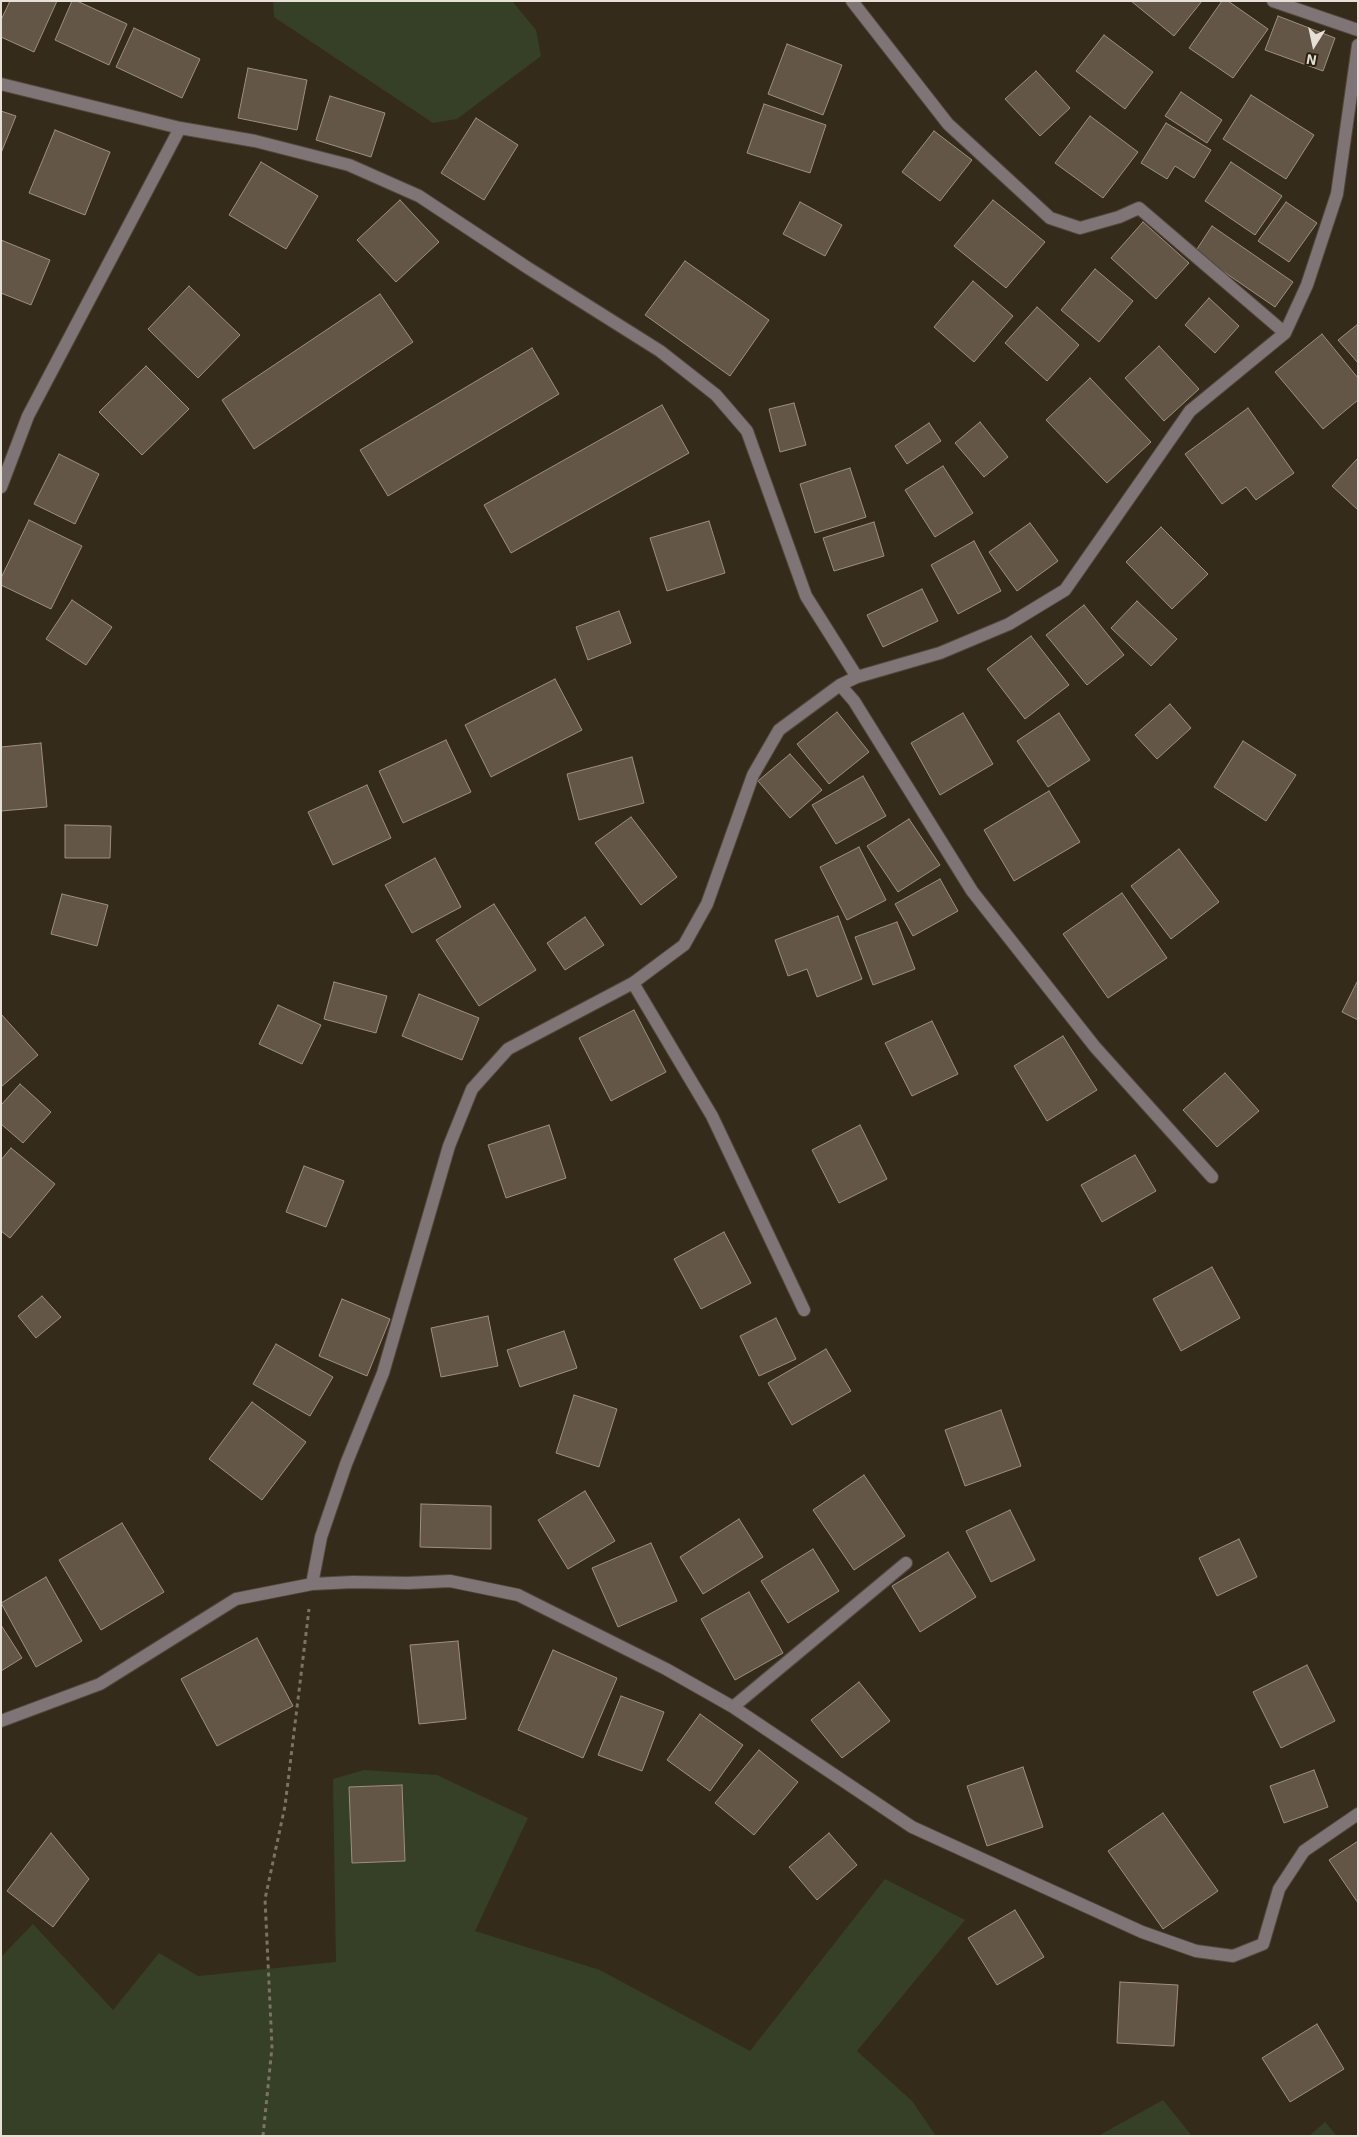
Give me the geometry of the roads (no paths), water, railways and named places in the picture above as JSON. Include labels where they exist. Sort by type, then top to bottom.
[{"type":"street","points":[[852,1],[948,124],[1050,218],[1080,228],[1119,217],[1139,208],[1285,333]]},
{"type":"street","points":[[1273,1],[1358,30]]},
{"type":"street","points":[[312,1584],[321,1537],[346,1464],[383,1372],[449,1146],[472,1089],[508,1049],[633,983],[684,945],[707,904],[753,775],[779,730],[840,685],[857,677],[940,653],[1009,624],[1065,590],[1190,411],[1285,333],[1307,285],[1337,194],[1358,45]]},
{"type":"street","points":[[1,84],[180,128],[255,141],[349,165],[419,196],[528,268],[660,351],[716,395],[747,431],[806,596],[857,677]]},
{"type":"street","points":[[1,487],[28,416],[180,128]]},
{"type":"street","points":[[840,685],[854,701],[972,891],[1095,1047],[1212,1177]]},
{"type":"street","points":[[633,983],[712,1116],[804,1310]]},
{"type":"street","points":[[733,1707],[906,1563]]},
{"type":"street","points":[[1,1721],[100,1684],[236,1599],[312,1584],[450,1582],[518,1595],[666,1669],[733,1707],[912,1827],[1142,1932],[1196,1950],[1233,1956],[1263,1944],[1279,1889],[1304,1851],[1358,1814]]}]
